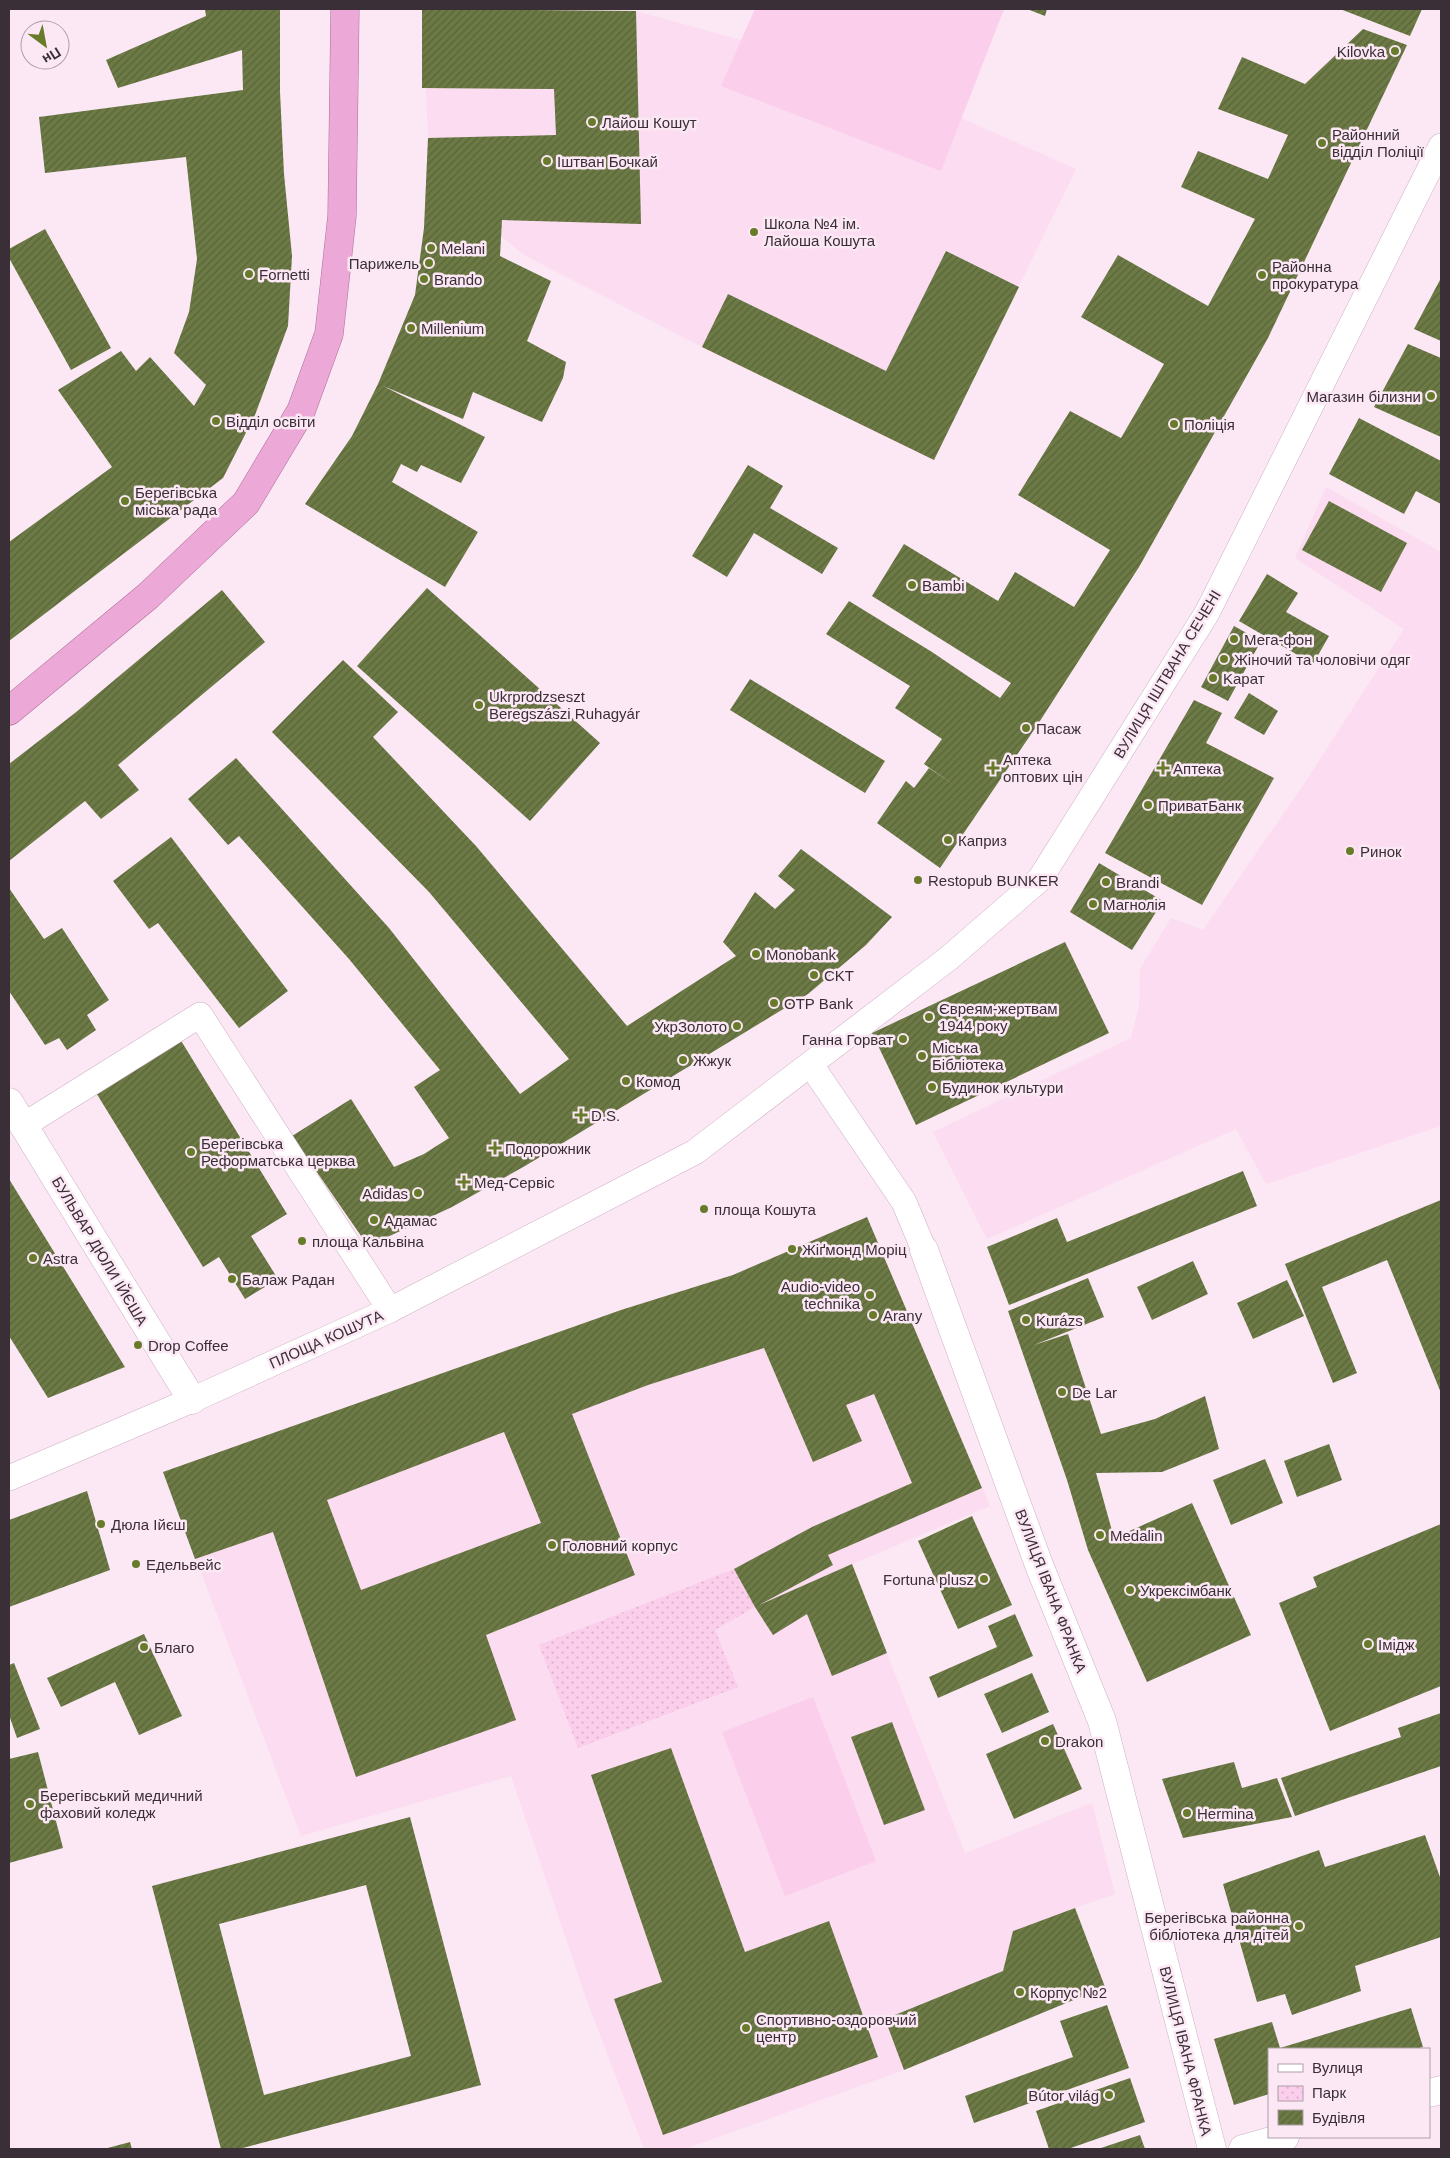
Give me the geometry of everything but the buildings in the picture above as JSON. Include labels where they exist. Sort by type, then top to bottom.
[{"type":"highway","points":[[9,711],[148,596],[246,503],[301,411],[329,334],[340,236],[342,216],[345,9]]},
{"type":"street","name":"ВУЛИЦЯ ІШТВАНА СЕЧЕНІ","points":[[811,1065],[949,958],[1040,879],[1206,613],[1441,146]]},
{"type":"street","points":[[24,1125],[200,1015],[390,1310]]},
{"type":"street","name":"ВУЛИЦЯ ІВАНА ФРАНКА","points":[[811,1065],[904,1202],[924,1250],[1039,1564],[1102,1722],[1212,2149]]},
{"type":"street","name":"ПЛОЩА КОШУТА","points":[[9,1478],[192,1400],[390,1310],[695,1152],[811,1065]]},
{"type":"street","name":"БУЛЬВАР ДЮЛИ ІЙЄША","points":[[9,1102],[192,1400]]},
{"type":"street","points":[[1243,2149],[1281,2138]]},
{"type":"shaded area","name":"Школа №4 ім. Лайоша Кошута","points":[[423,9],[636,11],[741,40],[755,9],[1004,9],[961,118],[1076,169],[934,460],[702,347],[524,255],[501,236],[424,228],[428,138]]},
{"type":"shaded area","name":"Ринок","points":[[1326,487],[1441,552],[1441,1126],[1266,1184],[1236,1129],[987,1239],[933,1132],[1131,1038],[1139,1006],[1140,969],[1171,918],[1203,930],[1304,784],[1404,629],[1295,558]]},
{"type":"shaded area","points":[[867,1217],[990,1506],[852,1564],[965,1853],[1092,1803],[1115,1894],[1075,1908],[1105,1987],[904,2070],[685,2149],[644,2149],[588,2004],[511,1776],[301,1836],[163,1472],[621,1310],[733,1275]]},
{"type":"green space","points":[[755,9],[1004,9],[941,171],[721,86]]},
{"type":"green space","points":[[734,1569],[755,1607],[715,1630],[738,1687],[578,1748],[539,1645]]},
{"type":"green space","points":[[813,1697],[876,1861],[785,1896],[722,1732]]},
{"type":"place","name":"Kilovka","points":[[1395,51]]},
{"type":"place","name":"Лайош Кошут","points":[[592,122]]},
{"type":"place","name":"Районний відділ Поліції","points":[[1322,143]]},
{"type":"place","name":"Іштван Бочкай","points":[[547,161]]},
{"type":"place","name":"Школа №4 ім. Лайоша Кошута","points":[[754,232]]},
{"type":"place","name":"Melani","points":[[431,248]]},
{"type":"place","name":"Парижель","points":[[429,263]]},
{"type":"place","name":"Fornetti","points":[[249,274]]},
{"type":"place","name":"Районна прокуратура","points":[[1262,275]]},
{"type":"place","name":"Brando","points":[[424,279]]},
{"type":"place","name":"Millenium","points":[[411,328]]},
{"type":"place","name":"Магазин білизни","points":[[1431,396]]},
{"type":"place","name":"Відділ освіти","points":[[216,421]]},
{"type":"place","name":"Поліція","points":[[1174,424]]},
{"type":"place","name":"Берегівська міська рада","points":[[125,501]]},
{"type":"place","name":"Bambi","points":[[912,585]]},
{"type":"place","name":"Мега-фон","points":[[1234,639]]},
{"type":"place","name":"Жіночий та чоловічи одяг","points":[[1224,659]]},
{"type":"place","name":"Kaрат","points":[[1213,678]]},
{"type":"place","name":"Ukrprodzseszt Beregszászi Ruhagyár","points":[[479,705]]},
{"type":"place","name":"Пасаж","points":[[1026,728]]},
{"type":"place","name":"Аптека оптових цін","points":[[993,768]]},
{"type":"place","name":"Аптека","points":[[1163,768]]},
{"type":"place","name":"ПриватБанк","points":[[1148,805]]},
{"type":"place","name":"Каприз","points":[[948,840]]},
{"type":"place","name":"Ринок","points":[[1350,851]]},
{"type":"place","name":"Restopub BUNKER","points":[[918,880]]},
{"type":"place","name":"Brandi","points":[[1106,882]]},
{"type":"place","name":"Магнолія","points":[[1093,904]]},
{"type":"place","name":"Monobank","points":[[756,954]]},
{"type":"place","name":"CKT","points":[[814,975]]},
{"type":"place","name":"OTP Bank","points":[[774,1003]]},
{"type":"place","name":"Євреям-жертвам 1944 року","points":[[929,1017]]},
{"type":"place","name":"УкрЗолото","points":[[737,1026]]},
{"type":"place","name":"Ганна Горват","points":[[903,1039]]},
{"type":"place","name":"Міська Бібліотека","points":[[922,1056]]},
{"type":"place","name":"Жжук","points":[[683,1060]]},
{"type":"place","name":"Комод","points":[[626,1081]]},
{"type":"place","name":"Будинок культури","points":[[932,1087]]},
{"type":"place","name":"D.S.","points":[[581,1115]]},
{"type":"place","name":"Подорожник","points":[[495,1148]]},
{"type":"place","name":"Берегівська Реформатська церква","points":[[191,1152]]},
{"type":"place","name":"Мед-Сервіс","points":[[464,1182]]},
{"type":"place","name":"Adidas","points":[[418,1193]]},
{"type":"place","name":"площа Кошута","points":[[704,1209]]},
{"type":"place","name":"Адамас","points":[[374,1220]]},
{"type":"place","name":"площа Кальвіна","points":[[302,1241]]},
{"type":"place","name":"Жіґмонд Моріц","points":[[792,1249]]},
{"type":"place","name":"Astra","points":[[33,1258]]},
{"type":"place","name":"Балаж Радан","points":[[232,1279]]},
{"type":"place","name":"Audio-video technika","points":[[870,1295]]},
{"type":"place","name":"Arany","points":[[873,1315]]},
{"type":"place","name":"Kurázs","points":[[1026,1320]]},
{"type":"place","name":"Drop Coffee","points":[[138,1345]]},
{"type":"place","name":"De Lar","points":[[1062,1392]]},
{"type":"place","name":"Дюла Ійєш","points":[[101,1524]]},
{"type":"place","name":"Medalin","points":[[1100,1535]]},
{"type":"place","name":"Головний корпус","points":[[552,1545]]},
{"type":"place","name":"Едельвейс","points":[[136,1564]]},
{"type":"place","name":"Fortuna plusz","points":[[984,1579]]},
{"type":"place","name":"Укрексімбанк","points":[[1130,1590]]},
{"type":"place","name":"Імідж","points":[[1368,1644]]},
{"type":"place","name":"Благо","points":[[144,1647]]},
{"type":"place","name":"Drakon","points":[[1045,1741]]},
{"type":"place","name":"Берегівський медичний фаховий коледж","points":[[30,1804]]},
{"type":"place","name":"Hermina","points":[[1187,1813]]},
{"type":"place","name":"Берегівська районна бібліотека для дітей","points":[[1299,1926]]},
{"type":"place","name":"Корпус №2","points":[[1020,1992]]},
{"type":"place","name":"Спортивно-оздоровчий центр","points":[[746,2028]]},
{"type":"place","name":"Bútor világ","points":[[1109,2095]]}]
